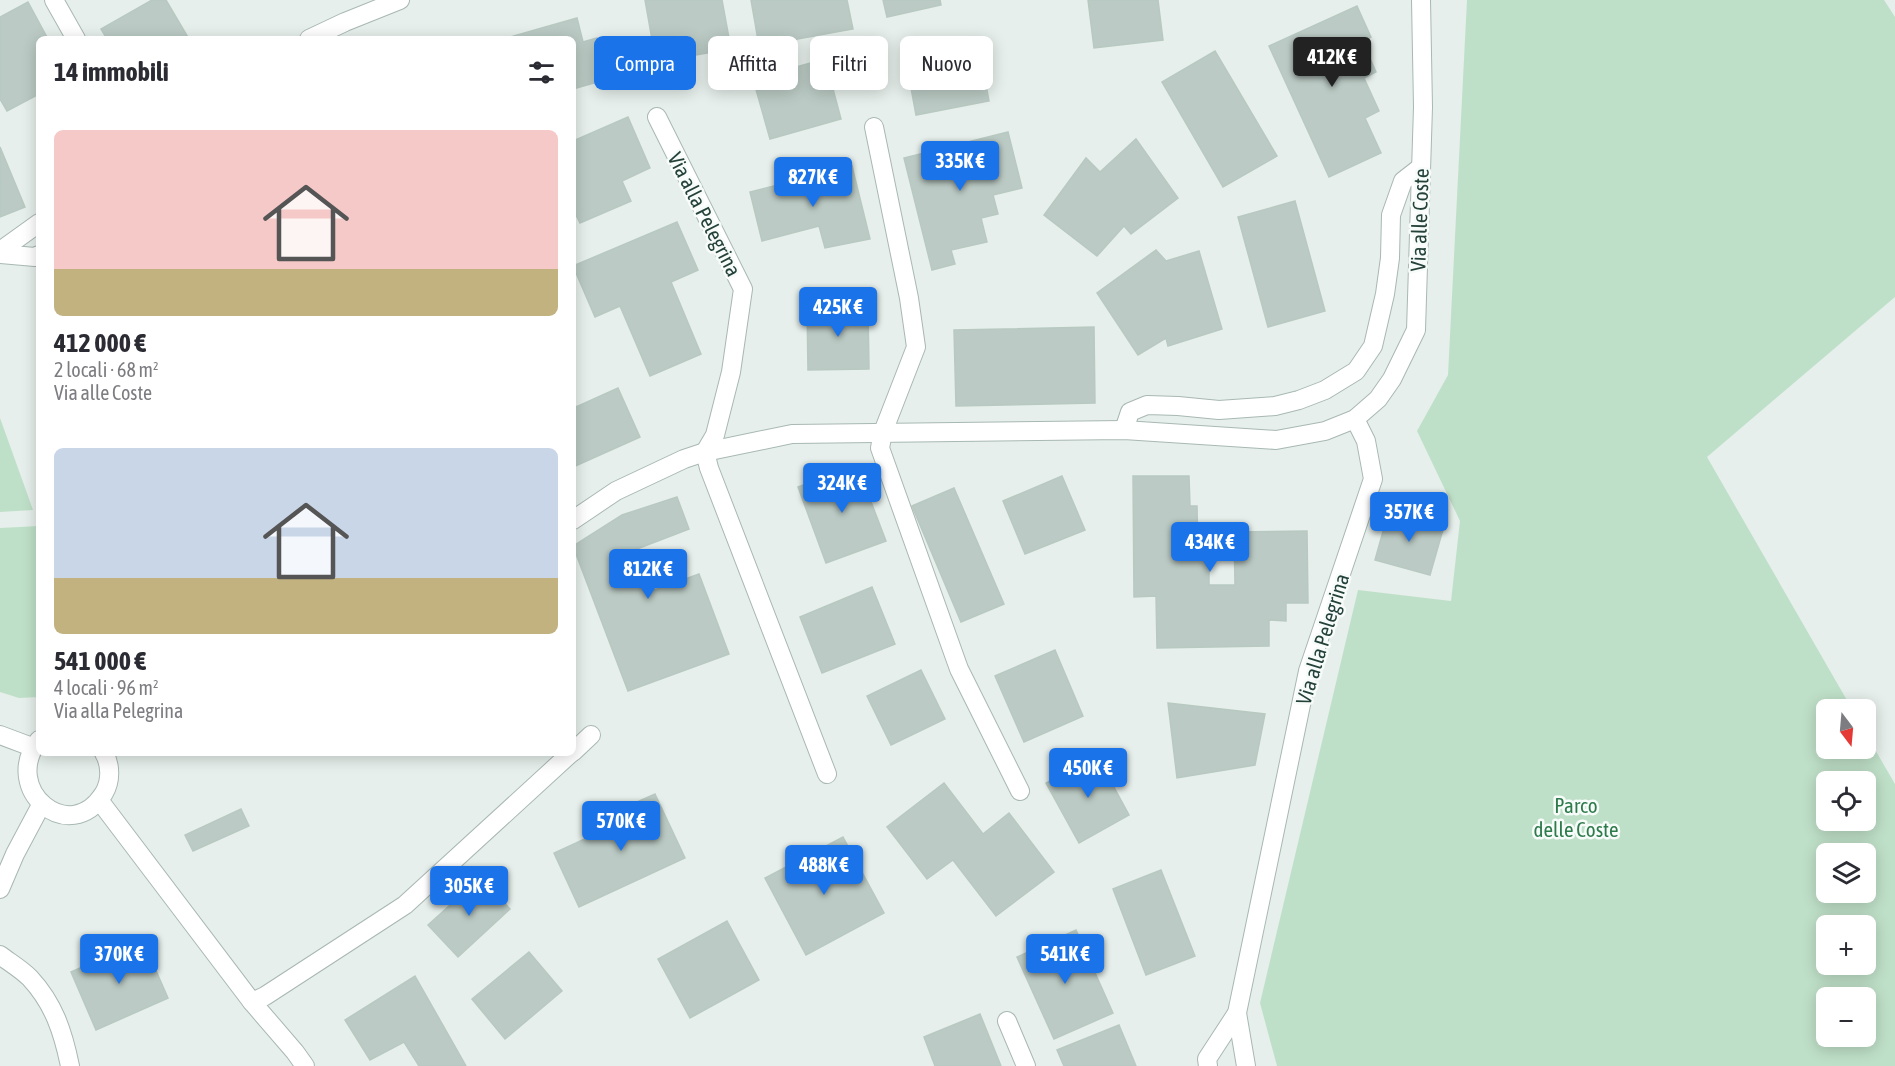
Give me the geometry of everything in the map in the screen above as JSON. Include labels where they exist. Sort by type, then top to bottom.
[{"type":"street","points":[[54,0],[74,36]]},
{"type":"street","points":[[315,36],[345,21],[400,0]]},
{"type":"street","name":"Via alle Coste","points":[[1355,419],[1378,399],[1388,386],[1416,330],[1423,107],[1421,0]]},
{"type":"street","name":"Via alla Pelegrina","points":[[657,117],[743,289],[731,372],[715,435],[705,452]]},
{"type":"street","points":[[874,127],[909,298],[916,347],[883,432],[880,448],[959,669],[1020,791]]},
{"type":"street","points":[[1124,430],[1130,412],[1147,405],[1219,410],[1275,406],[1325,390],[1356,371],[1372,346],[1385,294],[1390,258],[1391,215],[1403,181],[1421,167]]},
{"type":"street","points":[[0,253],[36,225]]},
{"type":"street","points":[[0,253],[36,256]]},
{"type":"street","points":[[576,518],[616,490],[684,459],[705,452],[792,434],[1124,430],[1276,440],[1325,431],[1355,419]]},
{"type":"street","name":"Via alla Pelegrina","points":[[1246,1066],[1237,1013],[1308,671],[1373,479],[1366,441],[1355,419]]},
{"type":"street","points":[[705,452],[709,468],[827,774]]},
{"type":"street","points":[[0,735],[35,743],[25,759],[23,772],[25,785],[31,797],[40,807],[52,813],[77,814],[89,809],[99,800],[107,788],[110,772],[105,756]]},
{"type":"street","points":[[576,748],[591,735]]},
{"type":"street","points":[[252,1002],[265,996],[405,905],[568,756]]},
{"type":"street","points":[[99,800],[252,1002],[296,1052],[305,1066]]},
{"type":"street","points":[[0,889],[15,854],[40,807]]},
{"type":"street","points":[[0,955],[29,977],[53,1010],[64,1035],[70,1066]]},
{"type":"street","name":"Via alla Pelegrina","points":[[1208,1066],[1207,1059],[1237,1013]]},
{"type":"street","points":[[1007,1020],[1026,1066]]},
{"type":"green space","name":"Parco delle Coste","points":[[1467,0],[1884,0],[1895,17],[1895,297],[1707,457],[1846,699],[1816,699],[1816,759],[1876,759],[1876,751],[1895,784],[1895,1066],[1277,1066],[1260,1003],[1358,590],[1451,601],[1460,521],[1417,431],[1448,375]]},
{"type":"green space","points":[[0,418],[33,510],[0,512]]},
{"type":"green space","points":[[36,526],[36,697],[19,698],[0,692],[0,528]]},
{"type":"building","points":[[152,0],[166,0],[187,36],[105,36],[101,29]]},
{"type":"building","points":[[645,0],[722,0],[729,36],[708,36],[708,53],[696,55],[696,36],[651,36]]},
{"type":"building","points":[[751,0],[847,0],[853,29],[798,39],[798,36],[757,36]]},
{"type":"building","points":[[883,0],[940,0],[941,5],[887,17]]},
{"type":"building","points":[[1088,0],[1158,0],[1163,40],[1094,48]]},
{"type":"building","points":[[28,2],[46,36],[36,36],[36,96],[7,111],[0,99],[0,17]]},
{"type":"building","points":[[1357,6],[1371,37],[1362,41],[1376,72],[1364,78],[1379,111],[1365,118],[1381,153],[1329,177],[1269,46]]},
{"type":"building","points":[[577,18],[583,42],[594,39],[594,83],[576,88],[576,36],[514,36]]},
{"type":"building","points":[[1215,51],[1277,156],[1223,187],[1162,82]]},
{"type":"building","points":[[810,63],[810,90],[833,90],[841,119],[770,139],[756,90],[798,90],[798,66]]},
{"type":"building","points":[[911,90],[987,90],[989,101],[916,115]]},
{"type":"building","points":[[628,117],[650,168],[622,181],[631,201],[580,223],[576,215],[576,140]]},
{"type":"building","points":[[1008,132],[1022,188],[993,195],[998,214],[981,218],[987,242],[951,250],[955,264],[932,270],[904,158]]},
{"type":"building","points":[[1136,139],[1178,198],[1131,234],[1124,226],[1097,256],[1044,215],[1086,158],[1100,172]]},
{"type":"building","points":[[0,147],[25,207],[0,217]]},
{"type":"building","points":[[852,166],[870,239],[825,248],[819,226],[762,241],[750,192]]},
{"type":"building","points":[[1295,201],[1325,311],[1268,327],[1238,217]]},
{"type":"building","points":[[677,222],[698,270],[671,282],[701,354],[650,376],[620,306],[595,317],[576,273],[576,265]]},
{"type":"building","points":[[1156,250],[1166,261],[1199,251],[1222,329],[1168,346],[1166,338],[1138,355],[1097,293]]},
{"type":"building","points":[[807,307],[868,307],[869,369],[808,370]]},
{"type":"building","points":[[1094,327],[1095,403],[956,406],[954,330]]},
{"type":"building","points":[[618,388],[640,437],[576,466],[576,407]]},
{"type":"building","points":[[857,465],[886,541],[826,563],[798,487]]},
{"type":"building","points":[[1062,476],[1085,530],[1025,554],[1003,501]]},
{"type":"building","points":[[1133,476],[1189,476],[1190,506],[1197,506],[1198,557],[1209,556],[1209,585],[1235,585],[1234,532],[1307,531],[1308,603],[1286,603],[1286,621],[1269,620],[1269,646],[1157,648],[1156,596],[1134,597]]},
{"type":"building","points":[[954,488],[1004,604],[961,622],[912,506]]},
{"type":"building","points":[[677,497],[689,529],[629,552],[644,594],[699,574],[729,654],[628,691],[576,554],[576,544],[622,515]]},
{"type":"building","points":[[1389,510],[1444,526],[1430,575],[1375,560]]},
{"type":"building","points":[[872,587],[895,644],[822,673],[800,617]]},
{"type":"building","points":[[1055,650],[1083,716],[1024,742],[995,676]]},
{"type":"building","points":[[921,670],[945,719],[891,745],[867,696]]},
{"type":"building","points":[[1168,703],[1265,714],[1255,765],[1177,778]]},
{"type":"building","points":[[1097,756],[1129,815],[1079,843],[1046,783]]},
{"type":"building","points":[[944,783],[983,834],[1009,813],[1054,872],[996,916],[953,860],[927,879],[887,827]]},
{"type":"building","points":[[655,794],[685,858],[579,907],[554,853],[613,826],[608,815]]},
{"type":"building","points":[[241,809],[249,826],[193,851],[185,835]]},
{"type":"building","points":[[843,837],[884,913],[806,955],[765,878]]},
{"type":"building","points":[[1161,870],[1195,956],[1146,975],[1113,889]]},
{"type":"building","points":[[481,877],[510,909],[458,957],[428,925]]},
{"type":"building","points":[[727,921],[759,980],[690,1018],[658,959]]},
{"type":"building","points":[[1076,930],[1113,1013],[1054,1039],[1017,957]]},
{"type":"building","points":[[143,941],[168,998],[96,1030],[71,972]]},
{"type":"building","points":[[529,952],[562,991],[505,1039],[472,999]]},
{"type":"building","points":[[415,976],[466,1066],[419,1066],[404,1042],[370,1060],[345,1020]]},
{"type":"building","points":[[980,1014],[1001,1066],[935,1066],[924,1037]]},
{"type":"building","points":[[1119,1025],[1136,1066],[1064,1066],[1057,1050]]}]
